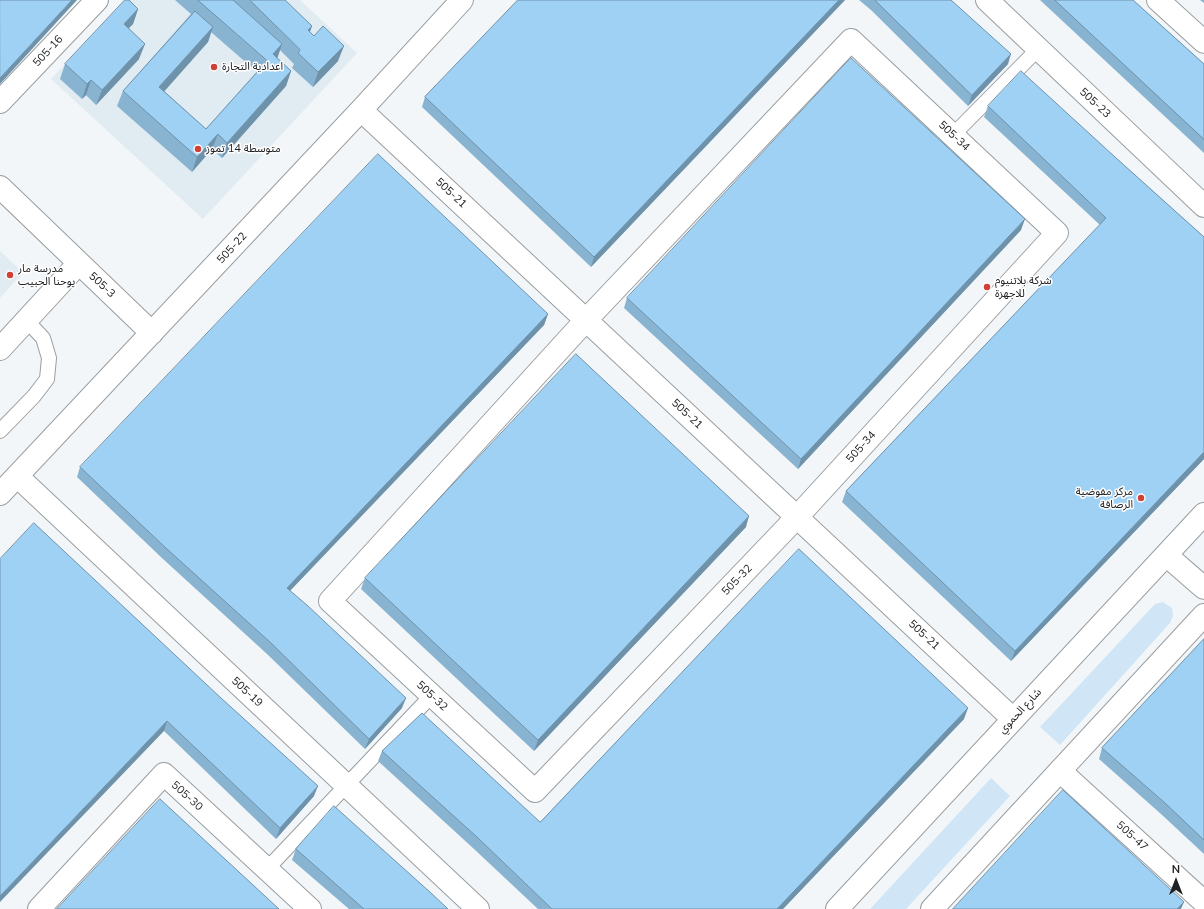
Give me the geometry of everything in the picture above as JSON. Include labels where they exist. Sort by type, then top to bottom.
[{"type":"street","name":"505-16","points":[[0,102],[97,0]]},
{"type":"street","name":"505-22","points":[[0,494],[361,110],[462,0]]},
{"type":"street","name":"505-23","points":[[987,0],[1204,206]]},
{"type":"street","points":[[1158,0],[1204,42]]},
{"type":"street","name":"505-34","points":[[586,320],[851,40],[1057,233],[797,517]]},
{"type":"street","name":"505-21","points":[[361,110],[1013,719]]},
{"type":"street","name":"505-3","points":[[0,187],[152,333]]},
{"type":"street","points":[[0,349],[79,263]]},
{"type":"street","name":"505-32","points":[[586,320],[330,601],[536,791],[797,517]]},
{"type":"street","name":"505-19","points":[[17,476],[478,909]]},
{"type":"street","name":"شارع الحموي","points":[[837,909],[1204,514]]},
{"type":"street","points":[[1166,555],[1204,588]]},
{"type":"street","points":[[932,909],[1204,615]]},
{"type":"street","name":"505-47","points":[[1060,771],[1204,902]]},
{"type":"street","name":"505-30","points":[[39,909],[164,774],[310,909]]},
{"type":"street","points":[[1201,909],[1204,905]]},
{"type":"lane","points":[[952,135],[1038,49]]},
{"type":"lane","points":[[0,431],[34,396],[47,379],[49,358],[43,338],[26,320]]},
{"type":"lane","points":[[267,869],[432,695]]},
{"type":"shaded area","name":"متوسطة 14 تموز","points":[[125,0],[300,0],[357,53],[203,219],[51,79]]},
{"type":"shaded area","name":"مدرسة مار يوحنا الحبيب","points":[[0,251],[19,269],[21,274],[0,298]]},
{"type":"shaded area","points":[[1163,602],[1172,608],[1173,616],[1170,623],[1060,745],[1040,727],[1155,604]]},
{"type":"shaded area","points":[[991,778],[1010,796],[906,909],[870,909]]},
{"type":"building","points":[[0,0],[72,0],[0,78]]},
{"type":"building","points":[[125,0],[129,0],[138,9],[124,24],[145,44],[102,90],[91,80],[87,84],[65,64]]},
{"type":"building","points":[[198,0],[233,0],[282,44],[273,54],[291,71],[227,143],[218,134],[197,157],[123,91],[195,11],[213,27],[159,87],[206,129],[267,61]]},
{"type":"building","points":[[250,0],[285,0],[312,26],[308,30],[314,36],[323,26],[344,46],[318,72],[298,53],[300,50]]},
{"type":"building","points":[[518,0],[839,0],[594,257],[425,97]]},
{"type":"building","points":[[875,0],[951,0],[1011,54],[972,95]]},
{"type":"building","points":[[1055,0],[1133,0],[1204,64],[1204,139]]},
{"type":"building","points":[[851,58],[1025,219],[801,459],[627,298]]},
{"type":"building","points":[[1021,71],[1204,237],[1204,452],[1015,651],[846,491],[1106,218],[988,106]]},
{"type":"building","points":[[378,154],[548,314],[287,588],[406,698],[369,739],[271,643],[167,549],[80,467]]},
{"type":"building","points":[[576,354],[749,516],[538,740],[365,578]]},
{"type":"building","points":[[34,523],[221,698],[318,786],[280,828],[167,721],[0,896],[0,559]]},
{"type":"building","points":[[799,549],[968,708],[777,909],[552,909],[478,838],[382,751],[422,713],[540,822]]},
{"type":"building","points":[[1204,639],[1204,840],[1165,803],[1102,748]]},
{"type":"building","points":[[1063,790],[1184,902],[1177,909],[953,909]]},
{"type":"building","points":[[160,799],[279,909],[57,909]]},
{"type":"building","points":[[334,806],[448,909],[364,909],[296,849]]},
{"type":"place","name":"اعدادية التجارة","points":[[214,67]]},
{"type":"place","name":"متوسطة 14 تموز","points":[[198,149]]},
{"type":"place","name":"مدرسة مار يوحنا الحبيب","points":[[10,275]]},
{"type":"place","name":"شركة بلاتنيوم للاجهزة","points":[[987,287]]},
{"type":"place","name":"مركز مفوضية الرصافة","points":[[1141,498]]}]
